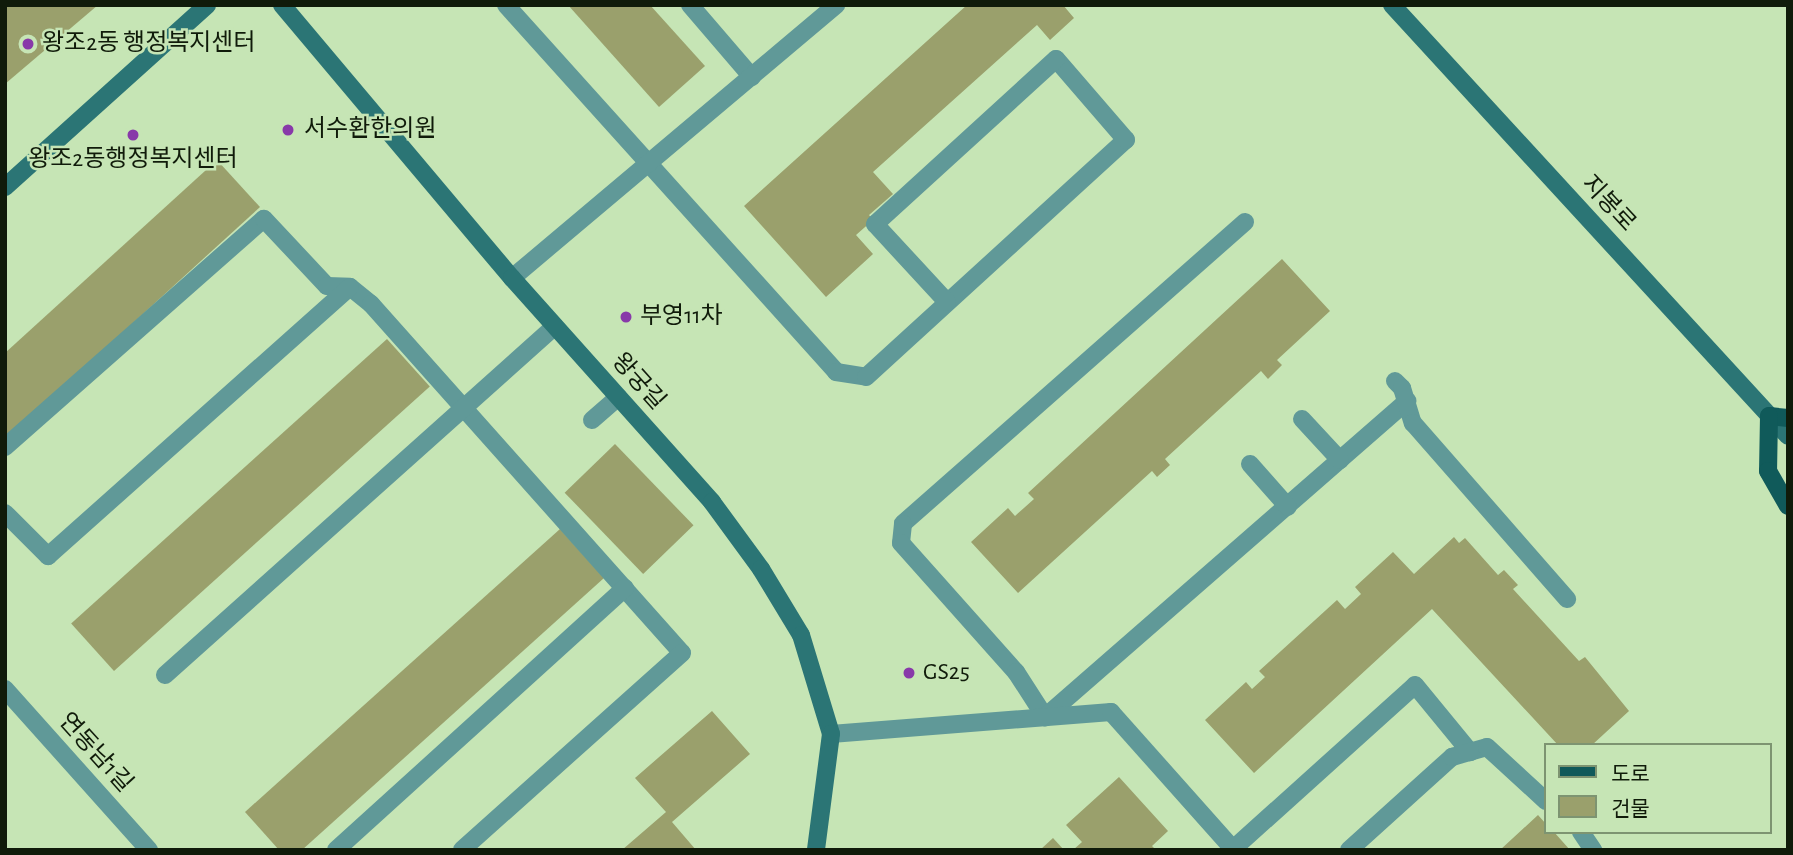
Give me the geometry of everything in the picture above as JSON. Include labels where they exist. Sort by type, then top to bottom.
[{"type":"main road","points":[[1788,418],[1769,416],[1768,471],[1788,506]]},
{"type":"street","points":[[5,187],[207,5]]},
{"type":"street","name":"왕궁길","points":[[282,5],[512,278],[712,502],[768,580],[814,665],[831,734],[817,850]]},
{"type":"street","points":[[506,5],[646,165],[836,372],[866,377],[1126,140],[1056,59],[875,224],[947,302]]},
{"type":"street","points":[[690,5],[752,77]]},
{"type":"street","points":[[512,278],[836,5]]},
{"type":"street","name":"지봉로","points":[[1392,5],[1788,436]]},
{"type":"street","points":[[5,447],[264,219],[327,286],[350,287],[371,304],[682,653],[462,850]]},
{"type":"street","points":[[1045,717],[1016,672],[901,543],[903,524],[1245,222]]},
{"type":"street","points":[[5,513],[48,556],[350,287]]},
{"type":"street","points":[[164,675],[555,326]]},
{"type":"street","points":[[1395,381],[1407,401],[1413,423],[1567,599]]},
{"type":"street","points":[[593,420],[618,397]]},
{"type":"street","points":[[1045,717],[1407,401]]},
{"type":"street","points":[[1302,419],[1340,460]]},
{"type":"street","points":[[1250,464],[1288,506]]},
{"type":"street","points":[[336,850],[625,589]]},
{"type":"street","points":[[831,734],[1111,712],[1233,850],[1415,685],[1470,752]]},
{"type":"street","name":"연동남1길","points":[[5,689],[149,850]]},
{"type":"street","points":[[1349,850],[1452,757],[1487,747],[1545,800]]},
{"type":"street","points":[[1582,834],[1593,850]]},
{"type":"building","name":"왕조2동 행정복지센터","points":[[5,5],[98,5],[5,84]]},
{"type":"building","points":[[568,5],[650,5],[705,66],[659,107]]},
{"type":"building","points":[[967,5],[1063,5],[1074,18],[1050,40],[1037,25],[873,172],[893,194],[869,215],[873,220],[856,235],[873,254],[826,297],[744,206]]},
{"type":"building","points":[[217,160],[260,207],[5,440],[5,353]]},
{"type":"building","points":[[1282,259],[1330,311],[1277,360],[1282,365],[1268,379],[1261,371],[1165,459],[1170,465],[1157,477],[1152,471],[1018,593],[971,542],[1008,508],[1015,516],[1034,499],[1028,493]]},
{"type":"building","points":[[387,339],[430,387],[114,671],[71,623]]},
{"type":"building","points":[[615,444],[693,525],[643,574],[565,493]]},
{"type":"building","points":[[560,529],[604,578],[302,850],[279,850],[245,812]]},
{"type":"building","points":[[1454,537],[1459,543],[1465,538],[1498,575],[1504,570],[1518,585],[1513,589],[1579,661],[1585,657],[1629,711],[1594,743],[1556,743],[1432,609],[1254,773],[1205,720],[1246,682],[1252,689],[1265,677],[1259,671],[1337,600],[1345,609],[1361,594],[1355,587],[1393,552],[1414,574]]},
{"type":"building","points":[[712,711],[750,754],[672,822],[696,850],[622,850],[666,812],[635,778]]},
{"type":"building","points":[[1119,777],[1168,831],[1152,846],[1156,850],[1073,850],[1082,842],[1066,825]]},
{"type":"building","points":[[1538,815],[1545,823],[1545,834],[1556,834],[1570,850],[1500,850]]},
{"type":"building","points":[[1053,838],[1064,850],[1040,850]]},
{"type":"place","name":"왕조2동 행정복지센터","points":[[28,44]]},
{"type":"place","name":"서수환한의원","points":[[288,130]]},
{"type":"place","name":"왕조2동행정복지센터","points":[[133,135]]},
{"type":"place","name":"부영11차","points":[[626,317]]},
{"type":"place","name":"GS25","points":[[909,673]]}]
